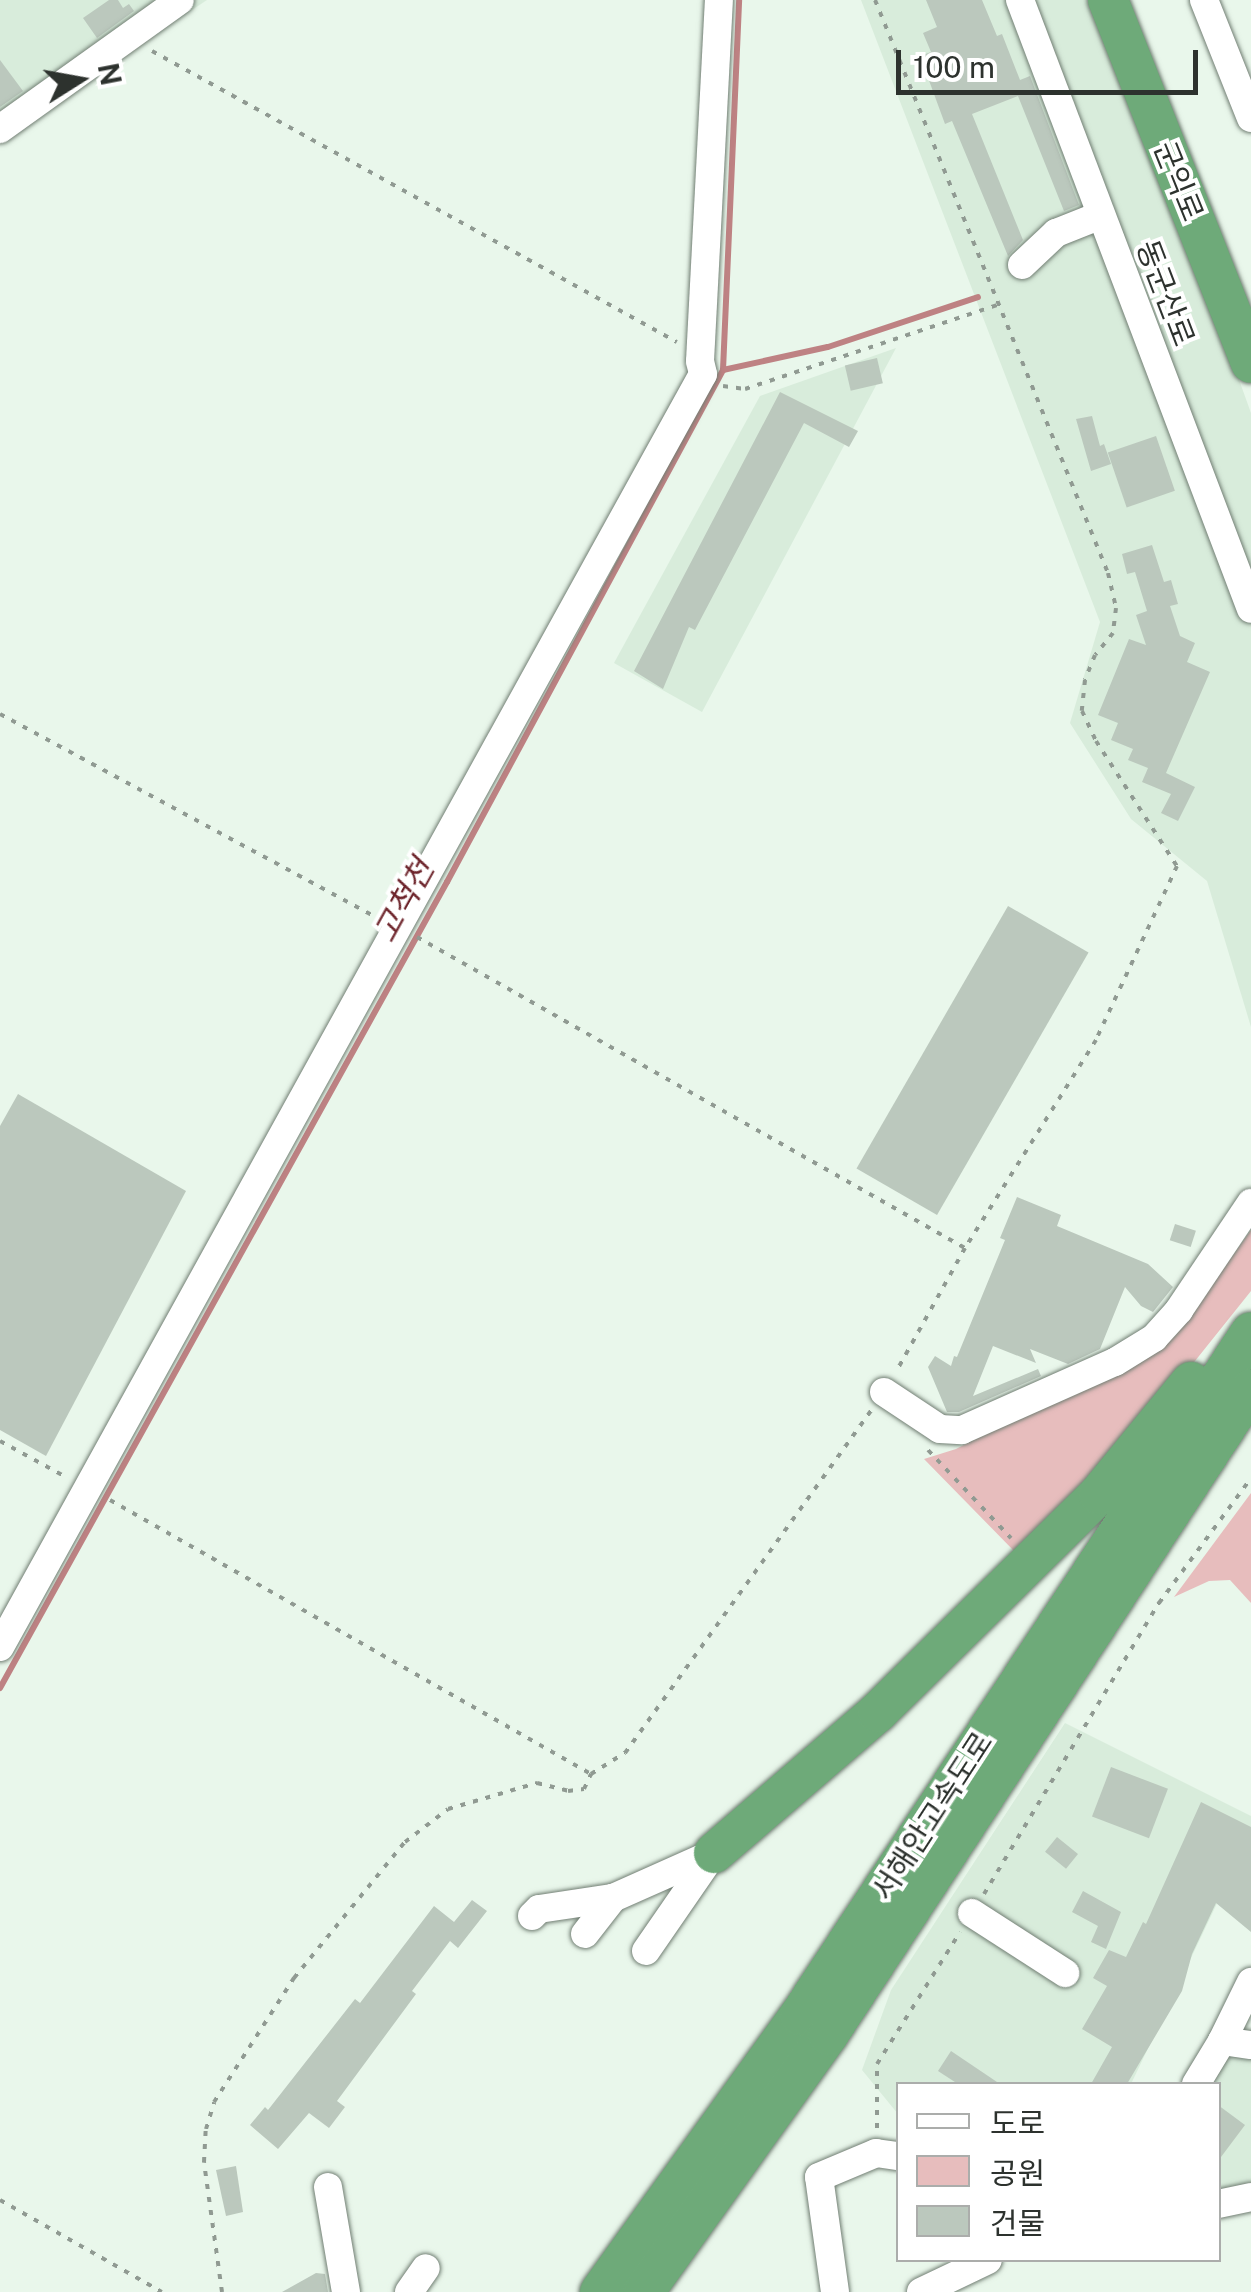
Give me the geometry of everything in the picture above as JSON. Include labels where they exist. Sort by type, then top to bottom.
[{"type":"highway","name":"군익로","points":[[1108,0],[1251,362]]},
{"type":"highway","name":"군익로","points":[[1137,0],[1251,288]]},
{"type":"highway","points":[[714,1853],[878,1712],[1099,1494],[1251,1310]]},
{"type":"highway","name":"서해안고속도로","points":[[600,2292],[800,2016],[1251,1332]]},
{"type":"highway","name":"서해안고속도로","points":[[644,2292],[828,2035],[1251,1389]]},
{"type":"street","points":[[0,129],[180,0]]},
{"type":"street","points":[[0,1648],[703,374],[700,361],[719,0]]},
{"type":"street","name":"동군산로","points":[[1020,0],[1251,609]]},
{"type":"street","points":[[1204,0],[1251,118]]},
{"type":"street","points":[[1022,265],[1056,234],[1102,216]]},
{"type":"street","points":[[885,1404],[940,1429],[962,1430],[1115,1362],[1154,1338],[1179,1310],[1251,1204]]},
{"type":"street","points":[[532,1916],[539,1909],[613,1898],[714,1853]]},
{"type":"street","points":[[646,1951],[714,1853]]},
{"type":"street","points":[[585,1934],[613,1898]]},
{"type":"street","points":[[972,1913],[1064,1972]]},
{"type":"street","points":[[1197,2082],[1251,1982]]},
{"type":"street","points":[[1222,2041],[1251,2045]]},
{"type":"street","points":[[835,2292],[818,2177],[888,2155]]},
{"type":"street","points":[[328,2187],[345,2281]]},
{"type":"street","points":[[1221,2203],[1251,2198]]},
{"type":"street","points":[[345,2281],[359,2231]]},
{"type":"street","points":[[920,2292],[984,2262]]},
{"type":"street","points":[[409,2292],[426,2268]]},
{"type":"path","points":[[222,2292],[204,2162],[206,2129],[214,2102],[294,1978],[405,1842],[448,1809],[537,1783],[568,1791],[584,1789],[591,1774],[624,1754],[672,1693],[874,1407],[885,1404],[965,1248],[1096,1040],[1178,866],[1096,742],[1082,711],[1085,680],[1095,655],[1113,633],[1116,608],[1108,572],[876,0]]},
{"type":"path","points":[[124,42],[162,55],[688,348],[700,361]]},
{"type":"path","points":[[730,390],[998,305]]},
{"type":"path","points":[[0,714],[396,928]]},
{"type":"path","points":[[434,947],[965,1248]]},
{"type":"path","points":[[0,1441],[88,1488]]},
{"type":"path","points":[[921,1443],[1015,1542]]},
{"type":"path","points":[[888,2155],[877,2064],[1159,1603],[1251,1478]]},
{"type":"path","points":[[120,1506],[591,1774]]},
{"type":"path","points":[[0,2200],[162,2292]]},
{"type":"shaded area","points":[[0,0],[207,0],[0,138]]},
{"type":"shaded area","points":[[861,0],[1099,0],[1152,138],[1251,413],[1251,1027],[1207,881],[1131,819],[1070,723],[1100,622]]},
{"type":"shaded area","points":[[896,348],[702,712],[614,663],[760,396]]},
{"type":"shaded area","points":[[1065,1723],[1251,1816],[1251,1832],[1132,2082],[896,2082],[896,2112],[862,2070],[891,1990]]},
{"type":"shaded area","points":[[1231,2047],[1251,2054],[1251,2184],[1221,2192],[1221,2082],[1201,2082]]},
{"type":"green space","points":[[1251,1230],[1251,1291],[1115,1461],[1016,1553],[924,1459],[956,1449],[1175,1336]]},
{"type":"green space","points":[[1251,1493],[1251,1603],[1230,1580],[1209,1581],[1174,1597]]},
{"type":"building","points":[[109,0],[118,0],[123,8],[129,4],[134,11],[97,38],[83,18]]},
{"type":"building","points":[[926,0],[982,0],[997,36],[1002,34],[1020,80],[1030,76],[1079,205],[1064,211],[1018,96],[972,114],[1023,240],[1008,256],[952,121],[945,124],[920,56],[931,52],[923,33],[937,27]]},
{"type":"building","points":[[0,60],[23,91],[0,107]]},
{"type":"building","points":[[877,358],[883,383],[851,391],[845,365]]},
{"type":"building","points":[[780,392],[858,431],[849,447],[804,423],[695,630],[689,627],[663,689],[634,671]]},
{"type":"building","points":[[1092,416],[1100,446],[1104,444],[1111,464],[1091,471],[1076,419]]},
{"type":"building","points":[[1156,436],[1175,491],[1127,507],[1108,453]]},
{"type":"building","points":[[1152,545],[1164,582],[1171,580],[1178,604],[1170,606],[1180,636],[1195,643],[1187,662],[1210,672],[1166,773],[1195,787],[1178,821],[1161,813],[1171,794],[1142,782],[1148,768],[1128,760],[1133,749],[1111,740],[1118,723],[1098,715],[1129,639],[1146,645],[1136,615],[1147,611],[1135,572],[1127,574],[1122,554]]},
{"type":"building","points":[[1008,906],[1089,952],[937,1215],[857,1168]]},
{"type":"building","points":[[18,1094],[186,1191],[46,1456],[0,1430],[0,1126]]},
{"type":"building","points":[[1017,1197],[1061,1215],[1057,1226],[1148,1264],[1173,1287],[1153,1312],[1141,1306],[1125,1287],[1100,1349],[1068,1364],[1030,1349],[1036,1363],[993,1346],[973,1396],[1038,1369],[1041,1376],[959,1412],[947,1412],[928,1367],[935,1356],[951,1366],[954,1356],[957,1357],[1005,1240],[1000,1238]]},
{"type":"building","points":[[1175,1224],[1196,1231],[1191,1247],[1170,1240]]},
{"type":"building","points":[[1111,1767],[1168,1789],[1149,1838],[1092,1816]]},
{"type":"building","points":[[1201,1802],[1251,1827],[1251,1932],[1216,1903],[1192,1954],[1182,1991],[1128,2082],[1092,2082],[1112,2047],[1082,2029],[1107,1986],[1093,1978],[1109,1950],[1126,1957],[1143,1922],[1146,1924]]},
{"type":"building","points":[[1057,1837],[1078,1854],[1066,1869],[1045,1852]]},
{"type":"building","points":[[1083,1891],[1121,1912],[1106,1949],[1091,1942],[1098,1926],[1072,1912]]},
{"type":"building","points":[[472,1900],[487,1911],[458,1948],[450,1941],[412,1991],[416,1994],[337,2101],[345,2107],[329,2128],[309,2113],[278,2149],[250,2125],[265,2107],[268,2110],[355,1999],[360,2003],[434,1906],[454,1922]]},
{"type":"building","points":[[951,2051],[997,2082],[955,2082],[938,2071]]},
{"type":"building","points":[[1221,2107],[1245,2125],[1221,2157]]},
{"type":"building","points":[[236,2166],[243,2212],[226,2216],[216,2170]]},
{"type":"building","points":[[316,2273],[325,2274],[328,2292],[282,2292]]},
{"type":"waterway","points":[[723,370],[739,0]]},
{"type":"waterway","name":"고척천","points":[[0,1688],[447,882],[723,370],[828,347],[978,297]]}]
